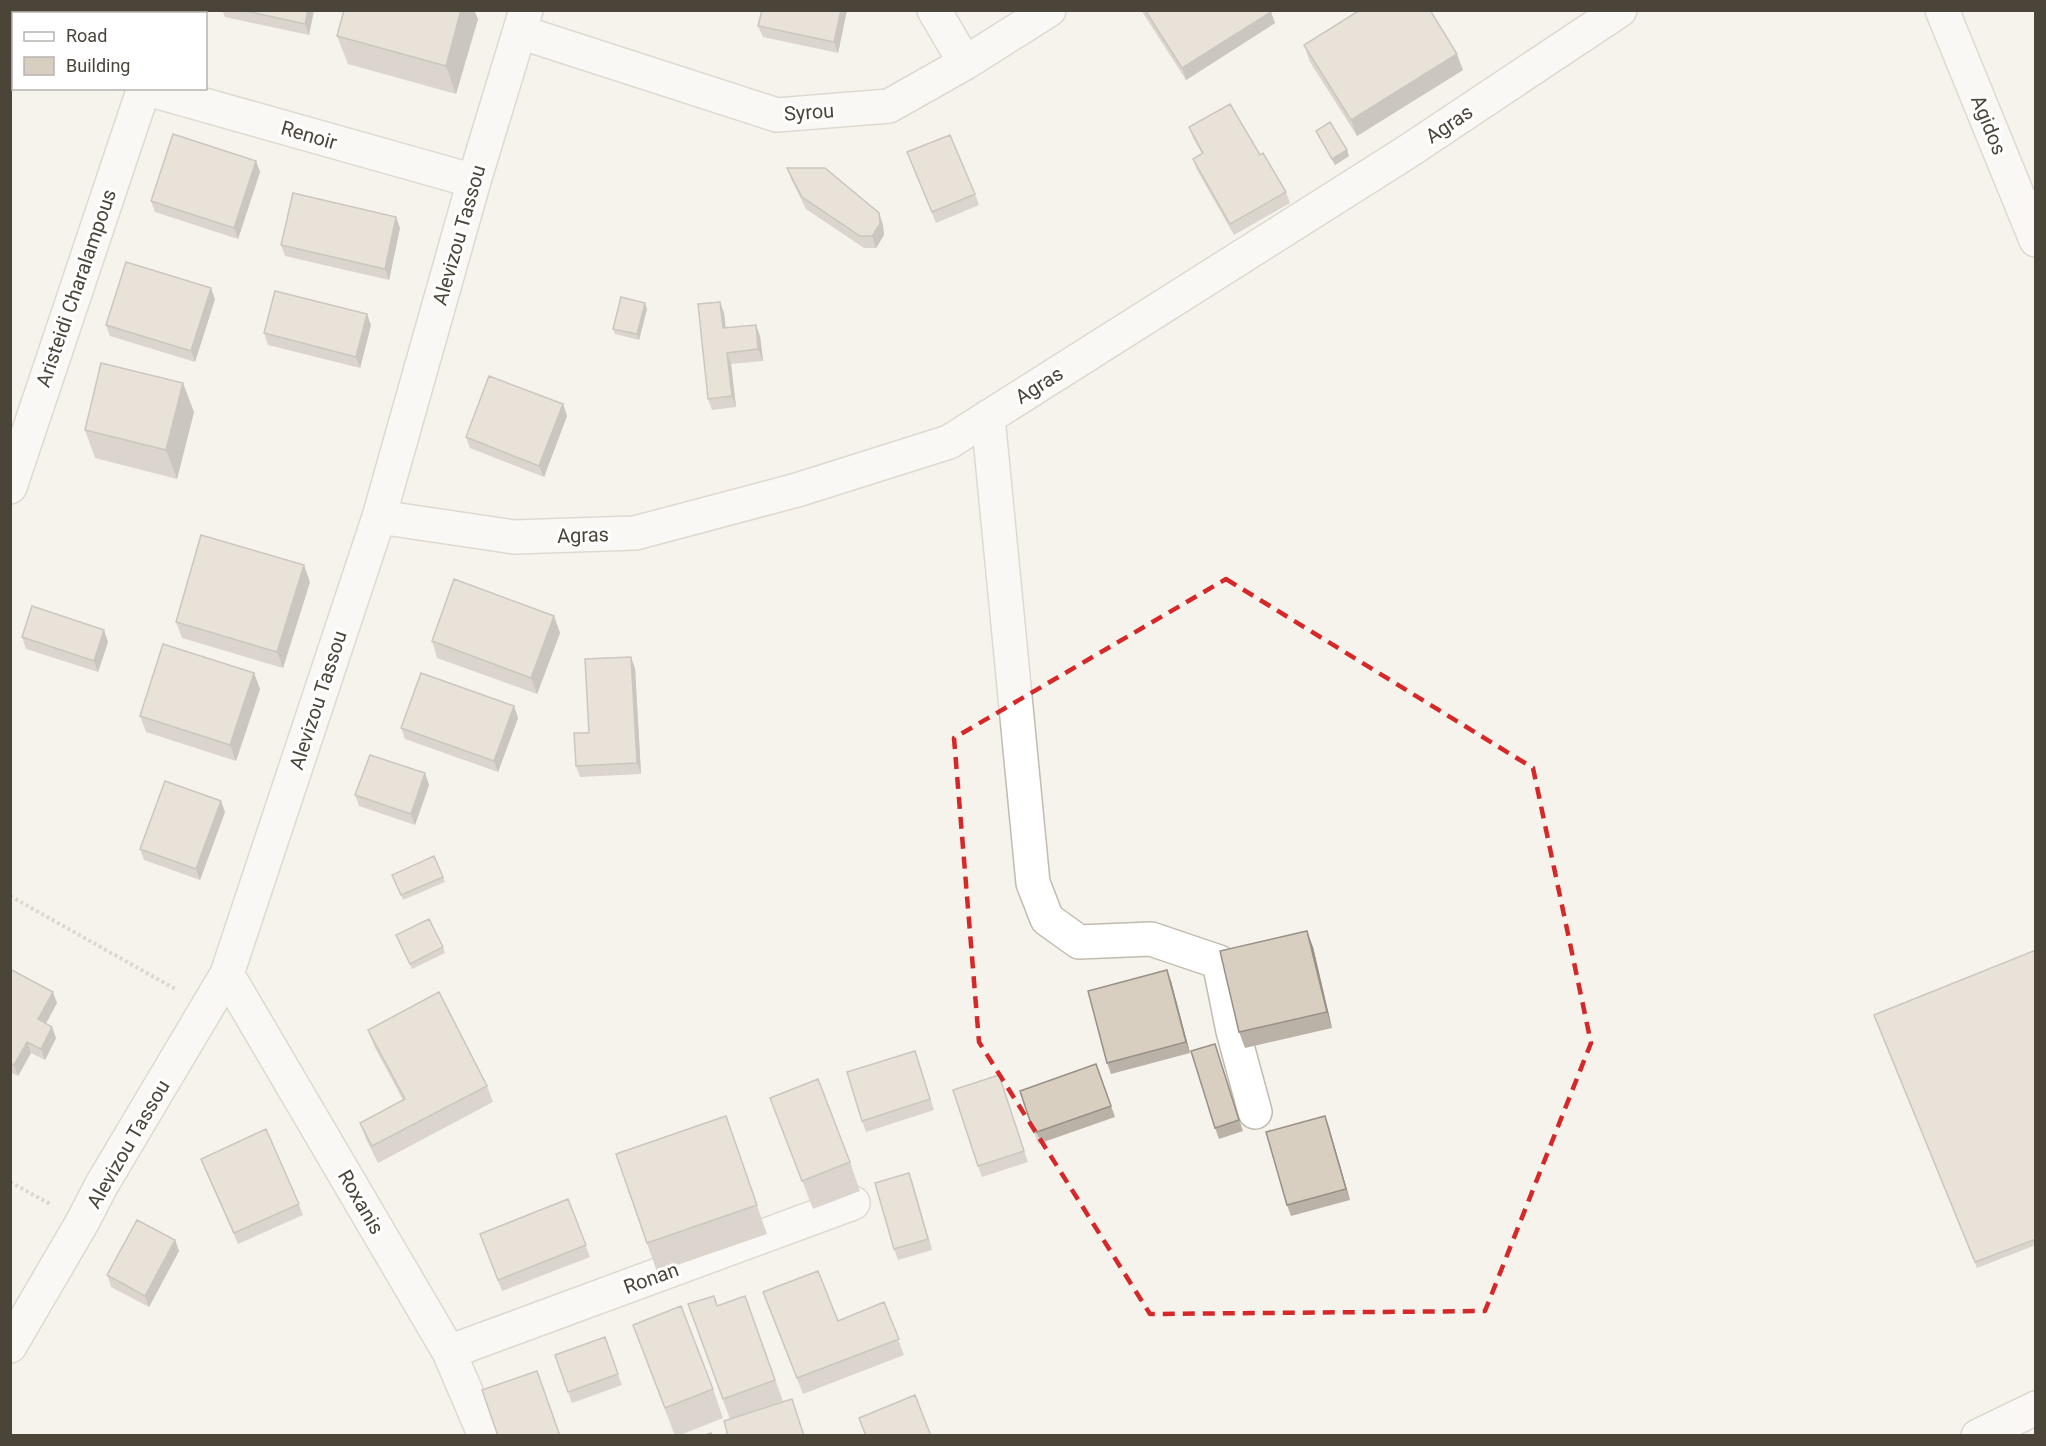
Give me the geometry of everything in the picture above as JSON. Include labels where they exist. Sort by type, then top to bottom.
[{"type":"street","points":[[934,10],[965,63]]},
{"type":"street","name":"Syrou","points":[[523,21],[777,115],[889,106],[965,63],[1048,10]]},
{"type":"street","name":"Agras","points":[[379,517],[514,537],[635,533],[797,490],[949,442],[1407,152],[1620,10]]},
{"type":"street","name":"Agidos","points":[[1942,10],[2036,240]]},
{"type":"street","name":"Alevizou Tassou","points":[[10,1346],[101,1186],[227,974],[379,517],[474,180],[523,21]]},
{"type":"street","name":"Aristeidi Charalampous","points":[[10,487],[18,437],[143,90]]},
{"type":"street","name":"Renoir","points":[[151,90],[474,180]]},
{"type":"street","points":[[988,417],[1033,883],[1047,919],[1079,942],[1151,939],[1219,962],[1233,1031],[1255,1112]]},
{"type":"street","name":"Roxanis","points":[[227,974],[449,1352],[485,1436]]},
{"type":"street","name":"Ronan","points":[[449,1352],[853,1203]]},
{"type":"street","points":[[1978,1436],[2036,1408]]},
{"type":"path","points":[[10,896],[170,986],[207,1010]]},
{"type":"path","points":[[10,1182],[83,1221]]},
{"type":"highlighted area","points":[[1226,579],[1533,768],[1591,1043],[1485,1311],[1150,1314],[979,1042],[954,738]]},
{"type":"building","points":[[242,10],[308,10],[305,24]]},
{"type":"building","points":[[344,10],[461,10],[446,66],[337,36]]},
{"type":"building","points":[[762,10],[841,10],[834,42],[758,26]]},
{"type":"building","points":[[1145,10],[1270,10],[1271,12],[1182,68]]},
{"type":"building","points":[[1360,10],[1430,10],[1457,54],[1351,120],[1304,45]]},
{"type":"building","points":[[1230,104],[1260,155],[1263,153],[1286,192],[1230,224],[1193,159],[1203,153],[1189,127]]},
{"type":"building","points":[[1330,122],[1347,150],[1332,159],[1316,131]]},
{"type":"building","points":[[173,134],[256,161],[234,228],[151,201]]},
{"type":"building","points":[[950,135],[975,194],[932,212],[907,152]]},
{"type":"building","points":[[787,168],[825,168],[879,213],[880,224],[872,236],[860,236],[802,197]]},
{"type":"building","points":[[293,193],[396,217],[385,269],[281,245]]},
{"type":"building","points":[[126,262],[211,288],[191,351],[106,325]]},
{"type":"building","points":[[275,291],[367,314],[356,357],[264,333]]},
{"type":"building","points":[[621,297],[645,303],[637,334],[613,329]]},
{"type":"building","points":[[720,302],[723,328],[756,325],[758,349],[727,353],[732,396],[708,399],[698,304]]},
{"type":"building","points":[[101,363],[183,383],[166,450],[85,430]]},
{"type":"building","points":[[489,376],[563,404],[539,466],[466,437]]},
{"type":"building","points":[[201,535],[304,565],[277,652],[176,622]]},
{"type":"building","points":[[454,579],[554,616],[531,678],[432,641]]},
{"type":"building","points":[[32,606],[104,630],[94,661],[22,637]]},
{"type":"building","points":[[163,644],[254,673],[230,745],[140,716]]},
{"type":"building","points":[[631,657],[637,763],[576,766],[574,733],[589,733],[585,659]]},
{"type":"building","points":[[421,673],[514,706],[494,761],[401,728]]},
{"type":"building","points":[[370,755],[425,773],[411,814],[355,795]]},
{"type":"building","points":[[165,781],[221,801],[196,869],[140,849]]},
{"type":"building","points":[[434,856],[443,877],[401,895],[392,875]]},
{"type":"building","points":[[429,919],[443,947],[410,964],[396,935]]},
{"type":"building","points":[[1307,931],[1327,1012],[1239,1032],[1220,951]]},
{"type":"building","points":[[2036,950],[2036,1239],[1975,1262],[1874,1015]]},
{"type":"building","points":[[10,969],[53,992],[38,1019],[52,1027],[41,1049],[27,1042],[14,1065],[10,1063]]},
{"type":"building","points":[[1167,970],[1186,1042],[1107,1063],[1088,991]]},
{"type":"building","points":[[439,992],[487,1086],[372,1146],[360,1123],[405,1099],[368,1030]]},
{"type":"building","points":[[1215,1044],[1239,1120],[1215,1128],[1191,1051]]},
{"type":"building","points":[[915,1051],[930,1099],[862,1121],[847,1072]]},
{"type":"building","points":[[1096,1064],[1111,1106],[1034,1133],[1020,1091]]},
{"type":"building","points":[[999,1075],[1024,1151],[978,1166],[953,1090]]},
{"type":"building","points":[[818,1079],[850,1162],[802,1181],[770,1098]]},
{"type":"building","points":[[726,1116],[757,1205],[647,1243],[616,1154]]},
{"type":"building","points":[[1325,1116],[1346,1189],[1287,1205],[1266,1132]]},
{"type":"building","points":[[266,1129],[299,1204],[234,1233],[201,1159]]},
{"type":"building","points":[[909,1173],[928,1239],[894,1249],[875,1183]]},
{"type":"building","points":[[568,1199],[586,1245],[498,1280],[480,1234]]},
{"type":"building","points":[[137,1220],[175,1240],[145,1296],[107,1275]]},
{"type":"building","points":[[818,1271],[838,1321],[884,1302],[899,1339],[797,1378],[763,1292]]},
{"type":"building","points":[[714,1296],[717,1306],[745,1296],[775,1380],[723,1399],[688,1304]]},
{"type":"building","points":[[681,1306],[713,1389],[665,1408],[633,1325]]},
{"type":"building","points":[[605,1337],[618,1374],[568,1392],[555,1355]]},
{"type":"building","points":[[537,1371],[560,1436],[498,1436],[482,1390]]},
{"type":"building","points":[[915,1395],[931,1436],[866,1436],[859,1418]]},
{"type":"building","points":[[792,1399],[804,1436],[728,1436],[724,1421]]}]
